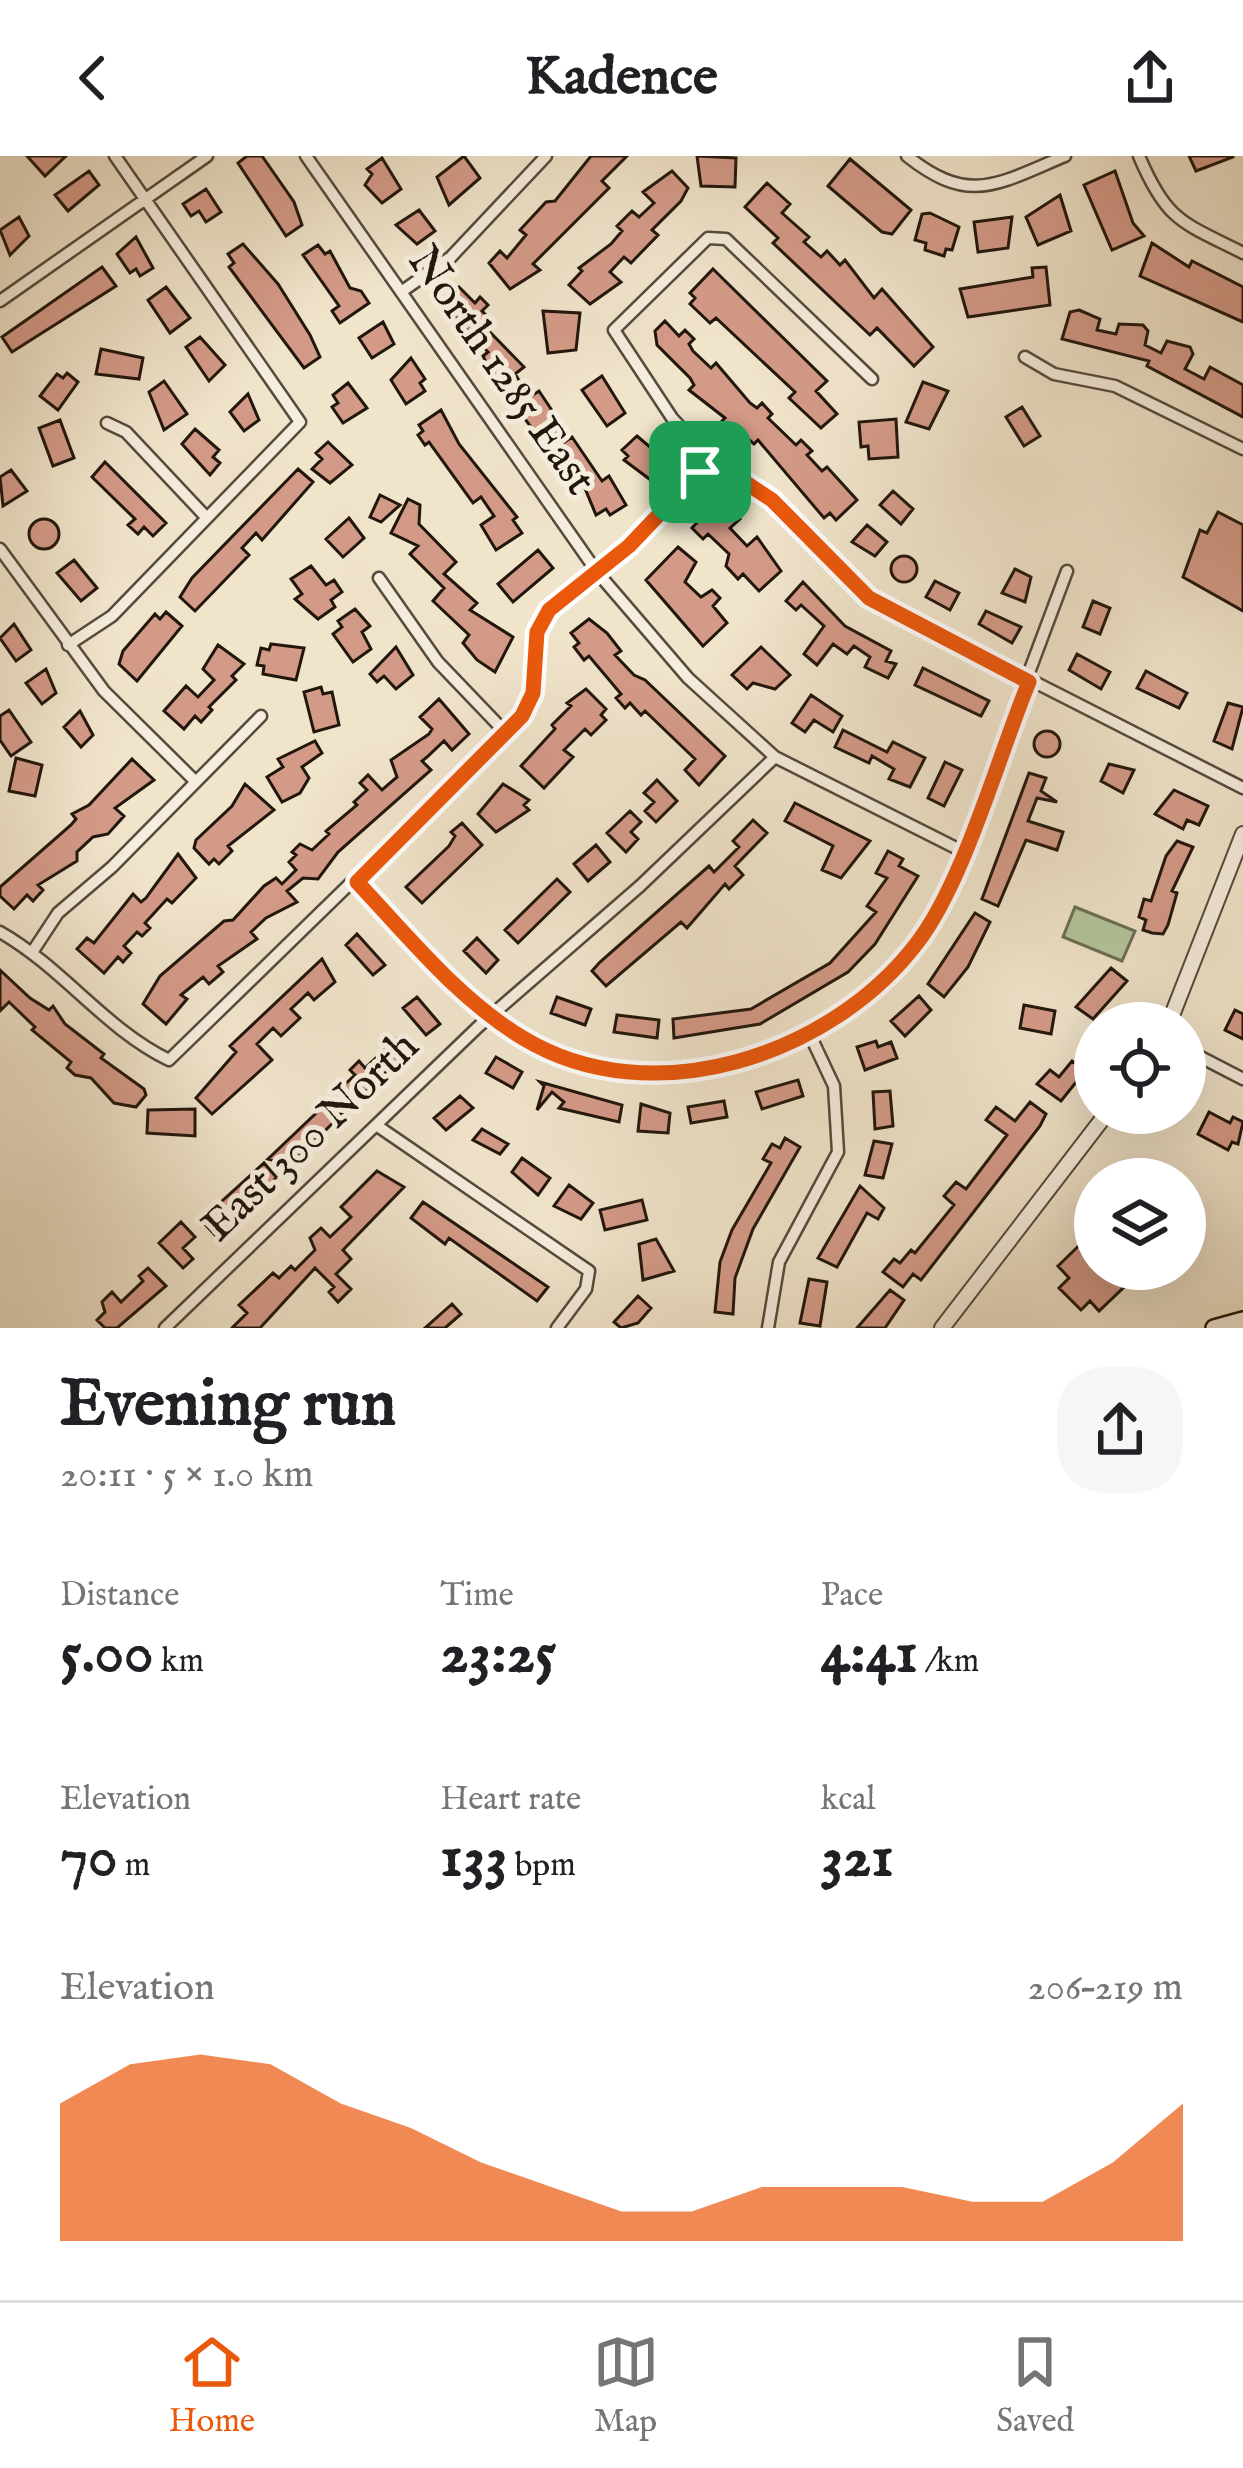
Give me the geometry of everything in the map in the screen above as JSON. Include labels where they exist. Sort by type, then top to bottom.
[{"type":"main road","points":[[1214,1328],[1243,1320]]},
{"type":"street","points":[[68,645],[112,616],[300,422],[115,156]]},
{"type":"street","points":[[0,301],[207,156]]},
{"type":"street","name":"North 1285 East","points":[[306,156],[597,572],[688,679],[775,757],[962,850]]},
{"type":"street","points":[[401,292],[451,256],[546,156]]},
{"type":"street","points":[[907,156],[938,181],[962,188],[990,187],[1065,156]]},
{"type":"street","points":[[1139,156],[1157,200],[1173,217],[1243,253]]},
{"type":"street","points":[[872,379],[726,239],[716,237],[614,329],[672,418],[711,460],[772,500],[869,598],[1243,788]]},
{"type":"street","points":[[1025,357],[1054,374],[1115,386],[1243,449]]},
{"type":"street","points":[[107,423],[126,432],[206,517]]},
{"type":"street","points":[[0,932],[33,951],[133,1042],[170,1060],[506,734],[533,693],[537,632],[549,610],[597,572],[711,460]]},
{"type":"street","points":[[0,549],[104,691],[196,782]]},
{"type":"street","points":[[357,882],[436,967],[528,1041],[572,1058],[619,1067],[709,1069],[769,1053],[810,1035],[884,980],[917,943],[943,902],[1067,571]]},
{"type":"street","points":[[380,578],[438,662],[506,734]]},
{"type":"street","points":[[33,951],[58,913],[261,716]]},
{"type":"street","name":"East 300 North","points":[[165,1328],[491,1015],[640,886],[775,757]]},
{"type":"street","points":[[1177,1002],[1243,834]]},
{"type":"street","points":[[769,1328],[779,1262],[838,1152],[834,1086],[810,1035]]},
{"type":"street","points":[[1206,1059],[1243,1079]]},
{"type":"street","points":[[376,1125],[589,1271],[586,1288],[557,1328]]},
{"type":"street","points":[[942,1328],[1091,1134]]},
{"type":"green space","points":[[1075,907],[1135,931],[1122,961],[1063,937]]},
{"type":"building","points":[[27,156],[66,156],[45,176]]},
{"type":"building","points":[[247,156],[262,156],[294,202],[302,225],[286,236],[238,163]]},
{"type":"building","points":[[464,156],[480,178],[449,205],[437,177]]},
{"type":"building","points":[[591,156],[627,156],[602,181],[609,188],[533,264],[540,270],[510,289],[489,263],[500,251],[507,258],[526,235],[520,230],[546,202],[555,201]]},
{"type":"building","points":[[697,156],[736,158],[735,187],[701,186]]},
{"type":"building","points":[[1189,156],[1233,156],[1233,157],[1196,171]]},
{"type":"building","points":[[382,158],[401,189],[382,203],[365,185],[372,174],[367,169]]},
{"type":"building","points":[[850,159],[911,210],[892,234],[882,232],[828,186]]},
{"type":"building","points":[[89,171],[99,185],[68,211],[55,195]]},
{"type":"building","points":[[672,171],[688,188],[681,201],[652,230],[658,235],[631,263],[624,257],[610,272],[621,282],[590,304],[569,285],[582,271],[579,268],[611,244],[622,231],[617,226],[632,211],[639,217],[654,203],[643,192]]},
{"type":"building","points":[[1115,171],[1133,223],[1144,236],[1112,250],[1084,185]]},
{"type":"building","points":[[767,183],[790,204],[782,213],[809,237],[804,242],[821,257],[827,251],[840,265],[845,260],[874,298],[882,289],[933,347],[914,366],[877,328],[870,335],[773,243],[778,238],[745,207]]},
{"type":"building","points":[[206,189],[221,212],[206,222],[199,211],[191,216],[183,204]]},
{"type":"building","points":[[1060,195],[1071,231],[1038,245],[1026,217]]},
{"type":"building","points":[[419,210],[435,231],[417,244],[396,225]]},
{"type":"building","points":[[922,214],[959,227],[952,250],[946,249],[944,256],[925,250],[926,243],[915,240]]},
{"type":"building","points":[[19,217],[29,236],[10,255],[0,230]]},
{"type":"building","points":[[1012,217],[1008,248],[978,252],[974,222]]},
{"type":"building","points":[[136,237],[153,268],[140,276],[136,269],[130,273],[117,254]]},
{"type":"building","points":[[1152,243],[1189,267],[1192,261],[1243,287],[1243,322],[1140,276]]},
{"type":"building","points":[[243,244],[278,284],[310,335],[320,357],[304,368],[229,267],[234,263],[228,254]]},
{"type":"building","points":[[318,245],[325,254],[330,251],[350,288],[361,291],[369,303],[340,323],[332,311],[339,306],[303,255]]},
{"type":"building","points":[[102,267],[116,286],[12,352],[2,337]]},
{"type":"building","points":[[1046,267],[1050,305],[968,317],[960,289],[1033,277],[1032,268]]},
{"type":"building","points":[[713,269],[827,381],[816,391],[837,414],[821,428],[789,398],[795,392],[716,318],[710,323],[690,304],[695,298],[690,293]]},
{"type":"building","points":[[166,287],[190,318],[170,333],[148,300]]},
{"type":"building","points":[[459,287],[475,303],[480,297],[488,305],[482,311],[489,318],[487,329],[524,367],[515,374],[530,397],[539,391],[557,418],[549,423],[563,443],[572,437],[602,481],[609,476],[626,505],[610,515],[606,509],[596,515],[579,474],[570,480],[491,373],[483,356],[488,352],[450,312],[444,300]]},
{"type":"building","points":[[1079,310],[1100,319],[1097,330],[1116,334],[1119,324],[1143,325],[1148,331],[1145,345],[1161,353],[1167,341],[1190,347],[1193,354],[1185,369],[1204,379],[1210,367],[1243,385],[1243,417],[1147,366],[1149,361],[1062,339],[1070,312]]},
{"type":"building","points":[[543,311],[580,313],[576,350],[548,353]]},
{"type":"building","points":[[665,321],[679,336],[685,330],[694,339],[689,344],[693,351],[711,368],[716,363],[750,403],[757,408],[762,403],[772,414],[768,418],[796,445],[801,440],[812,451],[807,455],[822,471],[827,467],[857,500],[836,520],[830,513],[824,518],[758,440],[754,444],[744,435],[735,437],[721,422],[725,418],[689,390],[694,385],[690,378],[657,345],[655,331]]},
{"type":"building","points":[[383,322],[394,344],[372,358],[359,338]]},
{"type":"building","points":[[200,337],[225,365],[209,381],[186,347]]},
{"type":"building","points":[[101,349],[143,358],[139,379],[96,374]]},
{"type":"building","points":[[411,358],[425,379],[420,383],[425,391],[406,404],[391,380]]},
{"type":"building","points":[[67,373],[78,382],[58,410],[40,396],[57,374],[63,378]]},
{"type":"building","points":[[602,376],[625,413],[607,426],[582,390]]},
{"type":"building","points":[[164,381],[187,414],[164,430],[149,392]]},
{"type":"building","points":[[923,382],[948,391],[929,429],[906,422]]},
{"type":"building","points":[[348,383],[367,408],[343,423],[332,407],[338,403],[333,395]]},
{"type":"building","points":[[248,394],[259,420],[244,431],[230,412]]},
{"type":"building","points":[[1022,407],[1040,436],[1024,446],[1006,417]]},
{"type":"building","points":[[441,410],[459,444],[517,517],[513,520],[522,533],[496,550],[481,525],[494,516],[481,497],[473,503],[429,442],[425,445],[418,435],[423,431],[419,425]]},
{"type":"building","points":[[896,419],[898,457],[869,459],[868,446],[861,447],[859,422]]},
{"type":"building","points":[[60,420],[74,458],[53,466],[39,428]]},
{"type":"building","points":[[195,429],[219,450],[213,457],[220,463],[210,475],[182,444]]},
{"type":"building","points":[[637,436],[670,464],[652,481],[624,460],[628,456],[622,450]]},
{"type":"building","points":[[328,442],[352,465],[330,483],[312,469],[322,459],[316,453]]},
{"type":"building","points":[[105,462],[166,523],[153,536],[144,527],[138,534],[128,525],[135,519],[92,477]]},
{"type":"building","points":[[298,469],[313,482],[262,540],[256,533],[242,548],[249,555],[195,611],[180,597],[192,578]]},
{"type":"building","points":[[11,470],[27,491],[3,506],[0,477]]},
{"type":"building","points":[[893,491],[913,509],[901,524],[880,505]]},
{"type":"building","points":[[380,495],[400,505],[381,522],[370,517]]},
{"type":"building","points":[[720,498],[740,519],[730,528],[747,546],[757,537],[781,571],[759,591],[743,574],[738,579],[726,566],[729,554],[708,534],[703,539],[692,528]]},
{"type":"building","points":[[408,499],[420,505],[419,524],[456,562],[444,574],[477,603],[470,610],[513,637],[495,672],[477,660],[463,643],[469,635],[433,601],[444,588],[410,554],[418,546],[391,533]]},
{"type":"building","points":[[1218,512],[1243,525],[1243,611],[1183,577],[1200,530],[1207,533]]},
{"type":"building","points":[[349,518],[364,538],[343,557],[326,539]]},
{"type":"building","points":[[44,519],[59,534],[44,549],[29,534]]},
{"type":"building","points":[[867,525],[887,542],[875,556],[852,542]]},
{"type":"building","points":[[678,547],[696,562],[685,582],[701,597],[712,590],[720,598],[713,606],[727,623],[703,646],[646,580]]},
{"type":"building","points":[[538,550],[553,568],[513,602],[498,584]]},
{"type":"building","points":[[904,556],[917,569],[904,582],[891,569]]},
{"type":"building","points":[[74,560],[97,588],[81,601],[57,573]]},
{"type":"building","points":[[311,566],[326,585],[334,580],[342,592],[331,600],[335,607],[318,619],[295,599],[302,594],[291,579]]},
{"type":"building","points":[[1015,569],[1031,577],[1025,602],[1002,593]]},
{"type":"building","points":[[935,581],[959,593],[950,610],[926,597]]},
{"type":"building","points":[[803,582],[845,626],[891,651],[886,661],[896,664],[888,678],[865,667],[870,657],[854,646],[847,654],[833,644],[817,665],[804,654],[824,626],[801,605],[796,610],[786,601]]},
{"type":"building","points":[[1093,601],[1110,608],[1100,634],[1083,627]]},
{"type":"building","points":[[355,609],[370,626],[362,632],[371,649],[353,662],[333,634],[342,627],[338,621]]},
{"type":"building","points":[[986,611],[1021,627],[1012,643],[979,624]]},
{"type":"building","points":[[166,612],[182,626],[137,681],[119,664],[123,651],[155,614],[160,619]]},
{"type":"building","points":[[589,619],[607,633],[621,651],[615,655],[634,675],[725,756],[699,785],[685,770],[695,759],[645,711],[641,715],[630,703],[625,708],[616,698],[621,694],[589,656],[584,660],[574,647],[579,643],[571,633]]},
{"type":"building","points":[[14,624],[31,650],[16,661],[0,638]]},
{"type":"building","points":[[271,644],[304,648],[296,680],[263,674],[264,666],[257,665],[261,648],[269,650]]},
{"type":"building","points":[[218,645],[244,664],[201,722],[195,716],[184,729],[164,711],[186,686],[198,697],[214,680],[203,669]]},
{"type":"building","points":[[396,647],[413,675],[396,689],[384,676],[377,682],[370,674]]},
{"type":"building","points":[[761,647],[790,675],[775,689],[753,683],[747,689],[732,675]]},
{"type":"building","points":[[1077,654],[1110,672],[1101,689],[1069,670]]},
{"type":"building","points":[[923,668],[989,701],[981,716],[915,685]]},
{"type":"building","points":[[46,669],[56,693],[42,704],[26,683]]},
{"type":"building","points":[[1146,671],[1187,693],[1179,708],[1137,688]]},
{"type":"building","points":[[321,687],[323,694],[332,692],[339,725],[314,732],[304,692]]},
{"type":"building","points":[[586,689],[606,709],[601,715],[606,720],[591,735],[585,729],[564,750],[573,757],[544,788],[521,766],[555,729],[552,725],[571,706],[567,703]]},
{"type":"building","points":[[811,695],[842,716],[833,732],[814,720],[805,732],[792,723]]},
{"type":"building","points":[[439,699],[469,734],[452,750],[444,741],[422,761],[431,770],[338,852],[318,879],[303,878],[287,891],[297,902],[266,918],[251,932],[257,939],[218,966],[223,972],[209,984],[203,977],[181,995],[187,999],[166,1024],[143,1004],[160,976],[224,921],[233,920],[264,886],[276,878],[282,884],[296,870],[289,862],[296,855],[292,852],[300,844],[312,850],[329,834],[326,831],[367,790],[360,783],[368,775],[382,790],[397,777],[391,760],[429,734],[432,729],[420,717]]},
{"type":"building","points":[[1228,703],[1243,707],[1232,749],[1214,741]]},
{"type":"building","points":[[9,710],[31,742],[11,756],[0,740],[0,716]]},
{"type":"building","points":[[80,711],[93,735],[81,747],[64,727]]},
{"type":"building","points":[[843,730],[887,752],[893,742],[925,758],[910,787],[889,779],[894,769],[872,756],[869,763],[835,747]]},
{"type":"building","points":[[1047,731],[1060,744],[1047,757],[1034,744]]},
{"type":"building","points":[[315,741],[322,753],[302,767],[309,778],[300,793],[282,802],[267,777],[283,767],[278,759]]},
{"type":"building","points":[[16,758],[42,765],[35,796],[9,791]]},
{"type":"building","points":[[132,759],[154,780],[115,808],[124,816],[108,834],[93,837],[77,852],[77,861],[38,885],[43,890],[33,901],[27,895],[14,909],[0,896],[0,887],[71,825],[76,819],[72,814],[89,805]]},
{"type":"building","points":[[945,762],[962,770],[944,806],[928,798]]},
{"type":"building","points":[[1109,764],[1134,770],[1123,793],[1101,781]]},
{"type":"building","points":[[1029,773],[1046,778],[1041,791],[1057,802],[1037,798],[1028,821],[1063,832],[1057,850],[1026,840],[998,906],[982,899]]},
{"type":"building","points":[[657,780],[677,801],[656,822],[645,811],[654,802],[644,793]]},
{"type":"building","points":[[245,784],[274,810],[228,846],[232,851],[219,864],[214,859],[209,864],[194,848],[196,840],[232,806]]},
{"type":"building","points":[[503,784],[529,800],[524,805],[529,810],[496,832],[478,814]]},
{"type":"building","points":[[1174,790],[1208,806],[1199,825],[1187,820],[1183,829],[1155,814]]},
{"type":"building","points":[[795,803],[870,841],[841,878],[822,870],[833,846],[785,821]]},
{"type":"building","points":[[630,811],[641,822],[631,832],[638,839],[626,852],[607,833]]},
{"type":"building","points":[[753,820],[767,833],[735,866],[743,875],[729,889],[725,884],[687,928],[681,922],[606,986],[592,971],[709,866],[714,872],[739,847],[733,841]]},
{"type":"building","points":[[462,823],[482,845],[422,903],[406,887],[449,846],[455,836],[451,832]]},
{"type":"building","points":[[1177,841],[1193,847],[1172,891],[1177,893],[1168,925],[1163,934],[1152,933],[1143,930],[1146,920],[1139,917]]},
{"type":"building","points":[[596,845],[610,862],[588,881],[574,864]]},
{"type":"building","points":[[888,851],[903,859],[899,866],[918,876],[875,944],[848,972],[760,1024],[674,1038],[673,1019],[751,1009],[830,963],[876,912],[867,906],[887,878],[876,873]]},
{"type":"building","points":[[178,854],[196,878],[172,903],[167,899],[145,923],[150,928],[142,936],[137,932],[124,946],[131,953],[123,962],[118,957],[104,973],[77,949],[87,938],[94,943],[133,894],[141,902],[146,898]]},
{"type":"building","points":[[557,879],[570,892],[518,943],[505,930]]},
{"type":"building","points":[[975,913],[990,922],[968,967],[944,997],[928,984]]},
{"type":"building","points":[[357,934],[385,965],[373,975],[346,945]]},
{"type":"building","points":[[477,938],[498,960],[486,973],[464,951]]},
{"type":"building","points":[[322,959],[335,982],[314,1000],[308,993],[291,1009],[300,1018],[281,1036],[273,1028],[257,1044],[272,1060],[212,1114],[196,1098],[236,1052],[230,1046]]},
{"type":"building","points":[[1111,968],[1127,981],[1108,1002],[1080,1002]]},
{"type":"building","points":[[0,970],[30,998],[49,1010],[53,1006],[65,1024],[104,1054],[101,1058],[144,1089],[146,1095],[136,1107],[114,1103],[91,1078],[75,1075],[67,1068],[71,1062],[32,1030],[35,1027],[9,1002],[0,1011]]},
{"type":"building","points":[[919,996],[931,1010],[905,1036],[891,1021]]},
{"type":"building","points":[[417,997],[440,1024],[426,1035],[403,1008]]},
{"type":"building","points":[[557,997],[591,1009],[585,1025],[551,1013]]},
{"type":"building","points":[[1024,1005],[1055,1011],[1051,1034],[1020,1028]]},
{"type":"building","points":[[1235,1010],[1243,1014],[1243,1039],[1225,1030]]},
{"type":"building","points":[[617,1015],[659,1020],[657,1038],[614,1032]]},
{"type":"building","points":[[397,1038],[409,1050],[356,1101],[342,1087],[355,1075],[350,1070],[359,1061],[365,1068]]},
{"type":"building","points":[[876,1041],[878,1047],[891,1042],[897,1058],[865,1070],[857,1047]]},
{"type":"building","points":[[496,1057],[522,1072],[513,1088],[486,1073]]},
{"type":"building","points":[[1074,1063],[1074,1085],[1061,1101],[1037,1084],[1050,1070],[1059,1077]]},
{"type":"building","points":[[798,1080],[803,1096],[762,1109],[756,1092]]},
{"type":"building","points":[[540,1082],[622,1105],[619,1122],[559,1108],[564,1102],[552,1092],[537,1110],[544,1086]]},
{"type":"building","points":[[890,1091],[893,1126],[875,1129],[873,1092]]},
{"type":"building","points":[[460,1096],[473,1108],[446,1130],[434,1118]]},
{"type":"building","points":[[330,1100],[342,1114],[290,1165],[268,1159]]},
{"type":"building","points":[[724,1101],[727,1117],[691,1123],[688,1107]]},
{"type":"building","points":[[1030,1102],[1046,1114],[1040,1126],[921,1280],[913,1274],[903,1287],[883,1272],[894,1259],[900,1263],[911,1250],[915,1253],[954,1205],[944,1196],[956,1182],[966,1189],[1007,1135],[986,1120],[996,1107],[1015,1121]]},
{"type":"building","points":[[641,1104],[670,1113],[668,1133],[638,1131]]},
{"type":"building","points":[[195,1109],[195,1136],[147,1133],[148,1110]]},
{"type":"building","points":[[1209,1112],[1230,1123],[1233,1117],[1243,1122],[1238,1144],[1232,1142],[1228,1150],[1198,1134],[1206,1134]]},
{"type":"building","points":[[482,1129],[508,1144],[500,1154],[473,1140]]},
{"type":"building","points":[[785,1138],[800,1147],[753,1229],[735,1278],[733,1314],[715,1312],[720,1262],[732,1230],[771,1163],[763,1159],[772,1144],[780,1148]]},
{"type":"building","points":[[874,1141],[892,1144],[883,1178],[865,1175]]},
{"type":"building","points":[[522,1158],[550,1178],[538,1195],[512,1172]]},
{"type":"building","points":[[264,1163],[276,1177],[270,1187],[215,1235],[201,1220]]},
{"type":"building","points":[[377,1171],[404,1187],[343,1250],[351,1259],[336,1274],[351,1289],[338,1302],[329,1292],[334,1287],[315,1268],[260,1328],[232,1328],[247,1313],[239,1305],[273,1273],[279,1278],[291,1266],[295,1270],[315,1250],[310,1238],[321,1228],[330,1237],[351,1217],[341,1207]]},
{"type":"building","points":[[569,1185],[593,1203],[581,1219],[554,1206]]},
{"type":"building","points":[[860,1186],[884,1208],[878,1219],[867,1213],[837,1267],[818,1258]]},
{"type":"building","points":[[642,1200],[647,1220],[605,1230],[600,1210]]},
{"type":"building","points":[[423,1202],[548,1287],[537,1301],[449,1238],[445,1244],[411,1218]]},
{"type":"building","points":[[181,1222],[195,1237],[183,1248],[193,1259],[183,1268],[159,1243]]},
{"type":"building","points":[[656,1239],[674,1271],[643,1280],[639,1244]]},
{"type":"building","points":[[1074,1250],[1074,1290],[1121,1290],[1099,1311],[1090,1301],[1081,1310],[1059,1288],[1069,1278],[1058,1266]]},
{"type":"building","points":[[148,1268],[166,1286],[117,1328],[105,1328],[97,1320],[105,1312],[102,1302],[112,1292],[121,1302],[143,1281],[139,1276]]},
{"type":"building","points":[[809,1279],[827,1282],[820,1326],[800,1323]]},
{"type":"building","points":[[890,1290],[904,1300],[885,1328],[857,1328]]},
{"type":"building","points":[[638,1296],[651,1308],[638,1323],[621,1328],[614,1322]]},
{"type":"building","points":[[452,1304],[461,1314],[445,1328],[425,1328]]},
{"type":"route","points":[[711,460],[739,475],[772,500],[869,598],[1029,682],[943,902],[917,943],[884,980],[810,1035],[769,1053],[709,1069],[619,1067],[572,1058],[528,1041],[503,1024],[436,967],[357,882],[522,716],[533,693],[537,632],[549,610],[629,546],[700,472],[711,460]]}]
